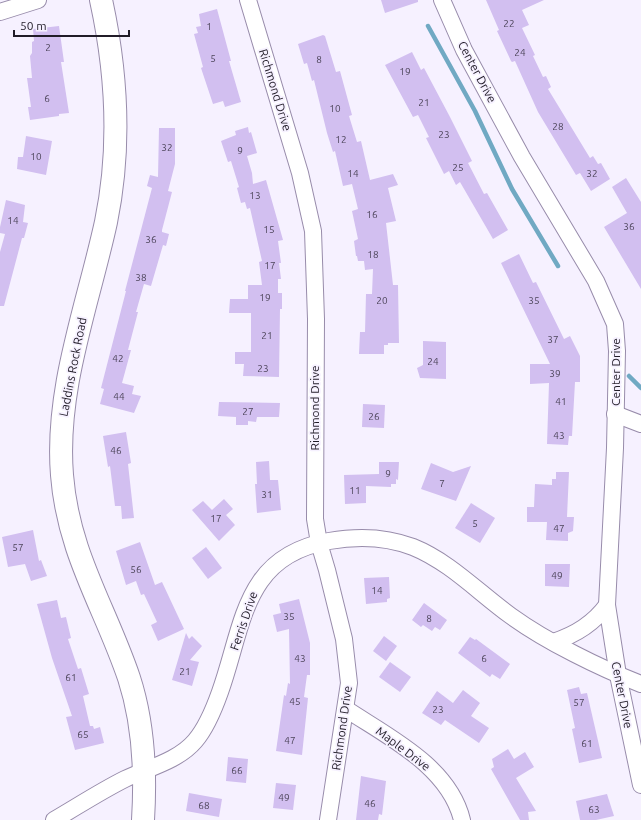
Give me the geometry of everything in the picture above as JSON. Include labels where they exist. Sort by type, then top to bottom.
[{"type":"street","points":[[0,12],[38,0]]},
{"type":"street","name":"Laddins Rock Road","points":[[101,0],[110,50],[113,80],[115,132],[114,160],[106,220],[71,366],[63,422],[62,474],[68,519],[78,553],[129,679],[141,735],[145,770],[143,820]]},
{"type":"street","name":"Richmond Drive","points":[[248,0],[300,173],[313,231],[316,319],[314,519],[346,653],[349,683],[328,820]]},
{"type":"street","name":"Center Drive","points":[[442,0],[464,50],[522,157],[587,265],[606,302],[615,324],[617,352],[607,605],[618,675],[641,785]]},
{"type":"street","points":[[615,414],[641,424]]},
{"type":"street","name":"Ferris Drive","points":[[54,820],[124,780],[169,760],[196,740],[206,724],[223,682],[251,596],[262,578],[284,559],[319,543],[360,538],[392,541],[414,548],[450,568],[523,625],[618,675],[641,684]]},
{"type":"street","points":[[554,642],[566,638],[598,617],[607,605]]},
{"type":"street","name":"Maple Drive","points":[[346,709],[418,757],[436,775],[449,792],[462,820]]},
{"type":"building","points":[[381,0],[418,0],[418,2],[385,13]]},
{"type":"building","points":[[486,0],[544,0],[522,10],[529,25],[522,28],[535,55],[533,56],[543,77],[546,76],[551,87],[548,89],[590,158],[593,156],[598,164],[601,163],[610,179],[591,191],[580,173],[576,175],[538,112],[515,61],[511,61],[497,31],[499,30]]},
{"type":"building","points":[[217,9],[231,61],[229,61],[241,102],[225,107],[223,101],[213,104],[201,68],[203,67],[194,34],[198,33],[196,27],[201,26],[199,14]]},
{"type":"building","points":[[59,26],[64,62],[61,62],[69,113],[30,120],[28,107],[31,107],[27,78],[32,78],[30,56],[32,53],[32,42],[34,41],[33,29]]},
{"type":"building","points":[[323,35],[325,36],[336,72],[340,71],[352,115],[349,116],[357,142],[361,141],[370,180],[393,174],[398,185],[388,188],[396,221],[386,223],[393,285],[398,285],[399,343],[388,343],[388,345],[384,345],[384,354],[359,354],[360,332],[365,332],[366,294],[372,294],[373,269],[365,270],[364,261],[358,261],[356,256],[354,241],[358,239],[352,211],[358,209],[352,184],[343,186],[335,151],[333,152],[327,133],[314,80],[312,81],[307,63],[304,64],[298,44]]},
{"type":"building","points":[[412,52],[421,70],[424,68],[450,117],[472,161],[468,163],[484,194],[487,193],[508,230],[493,239],[460,182],[456,185],[449,171],[444,174],[426,138],[429,137],[418,115],[413,117],[385,65]]},
{"type":"building","points":[[248,127],[257,153],[247,156],[252,173],[253,184],[266,180],[283,240],[278,241],[281,263],[279,263],[281,279],[278,279],[278,293],[282,293],[282,309],[280,309],[279,377],[243,376],[244,364],[235,364],[235,352],[251,352],[251,313],[229,313],[230,299],[248,299],[248,285],[262,285],[259,262],[262,261],[250,208],[247,209],[245,202],[241,203],[237,188],[239,187],[231,161],[228,162],[221,141],[236,135],[235,131]]},
{"type":"building","points":[[159,128],[175,128],[175,164],[168,191],[172,192],[162,230],[162,232],[169,234],[166,246],[163,245],[151,286],[144,284],[128,350],[131,350],[122,383],[134,386],[132,394],[141,396],[134,413],[100,404],[104,389],[101,388],[152,188],[147,186],[150,175],[158,177]]},
{"type":"building","points":[[26,136],[52,141],[46,175],[17,169],[18,157],[23,157]]},
{"type":"building","points":[[626,178],[641,202],[641,289],[604,227],[627,213],[612,187]]},
{"type":"building","points":[[6,200],[25,205],[23,222],[28,223],[24,238],[22,238],[4,306],[0,306],[0,252],[5,234],[0,233],[0,227]]},
{"type":"building","points":[[519,254],[533,283],[536,282],[564,339],[570,336],[580,356],[580,382],[575,382],[572,436],[569,436],[568,445],[547,444],[549,383],[530,384],[530,364],[550,364],[501,263]]},
{"type":"building","points":[[423,341],[446,342],[446,379],[420,378],[417,368],[423,365]]},
{"type":"building","points":[[219,402],[280,403],[279,417],[257,417],[256,422],[248,421],[248,425],[236,425],[236,417],[218,416]]},
{"type":"building","points":[[363,404],[385,405],[384,428],[362,427]]},
{"type":"building","points":[[126,432],[131,463],[128,464],[134,518],[122,519],[121,506],[115,506],[110,466],[108,467],[103,436]]},
{"type":"building","points":[[269,461],[270,480],[278,480],[281,510],[257,513],[255,484],[257,484],[256,462]]},
{"type":"building","points":[[379,462],[399,462],[398,480],[396,479],[396,484],[391,484],[391,487],[366,486],[366,503],[345,504],[344,475],[379,474]]},
{"type":"building","points":[[431,463],[453,472],[471,466],[456,501],[421,489]]},
{"type":"building","points":[[556,472],[569,472],[567,517],[574,517],[573,531],[568,533],[568,541],[546,540],[547,522],[527,522],[527,507],[534,507],[535,484],[552,485],[552,479],[556,479]]},
{"type":"building","points":[[224,499],[233,509],[226,515],[235,525],[219,541],[192,510],[203,501],[212,510]]},
{"type":"building","points":[[471,503],[495,518],[480,543],[455,528]]},
{"type":"building","points":[[33,530],[39,561],[41,560],[47,576],[31,581],[25,564],[8,567],[2,537]]},
{"type":"building","points":[[140,542],[155,585],[162,582],[184,629],[158,641],[151,625],[157,622],[144,594],[141,595],[136,581],[126,585],[116,551]]},
{"type":"building","points":[[206,547],[222,568],[208,579],[192,558]]},
{"type":"building","points":[[545,564],[570,564],[569,587],[545,586]]},
{"type":"building","points":[[389,577],[390,598],[387,599],[387,602],[366,604],[364,578]]},
{"type":"building","points":[[299,599],[310,643],[310,675],[307,675],[304,697],[308,698],[302,755],[276,751],[284,695],[286,696],[288,683],[290,684],[289,629],[277,632],[273,615],[281,613],[279,604]]},
{"type":"building","points":[[57,600],[61,618],[66,617],[71,638],[68,639],[78,669],[81,668],[89,694],[83,696],[90,726],[93,726],[94,729],[100,727],[104,743],[75,750],[66,717],[72,716],[52,658],[37,604]]},
{"type":"building","points":[[424,603],[447,620],[440,630],[435,627],[432,631],[423,625],[421,627],[412,620]]},
{"type":"building","points":[[186,633],[189,639],[192,636],[202,646],[190,660],[199,662],[192,686],[172,680]]},
{"type":"building","points":[[384,636],[397,646],[386,661],[373,651]]},
{"type":"building","points":[[470,637],[475,640],[476,639],[510,664],[500,679],[492,674],[490,677],[458,653]]},
{"type":"building","points":[[390,662],[411,677],[400,692],[379,677]]},
{"type":"building","points":[[579,687],[581,694],[587,693],[602,758],[579,763],[572,729],[575,728],[567,690]]},
{"type":"building","points":[[463,690],[480,703],[471,716],[489,728],[479,743],[445,720],[441,725],[422,713],[437,691],[453,703]]},
{"type":"building","points":[[508,749],[514,759],[525,752],[534,767],[516,778],[536,811],[528,812],[529,820],[520,820],[491,769],[494,767],[492,759]]},
{"type":"building","points":[[228,757],[248,759],[246,783],[226,781]]},
{"type":"building","points":[[361,776],[386,781],[382,815],[379,814],[378,820],[356,820]]},
{"type":"building","points":[[276,783],[296,785],[293,810],[273,808]]},
{"type":"building","points":[[189,793],[222,799],[219,817],[186,811]]},
{"type":"building","points":[[607,794],[614,816],[596,820],[580,820],[576,801]]},
{"type":"waterway","points":[[428,26],[475,111],[512,189],[558,266]]},
{"type":"waterway","points":[[629,376],[641,388]]}]
